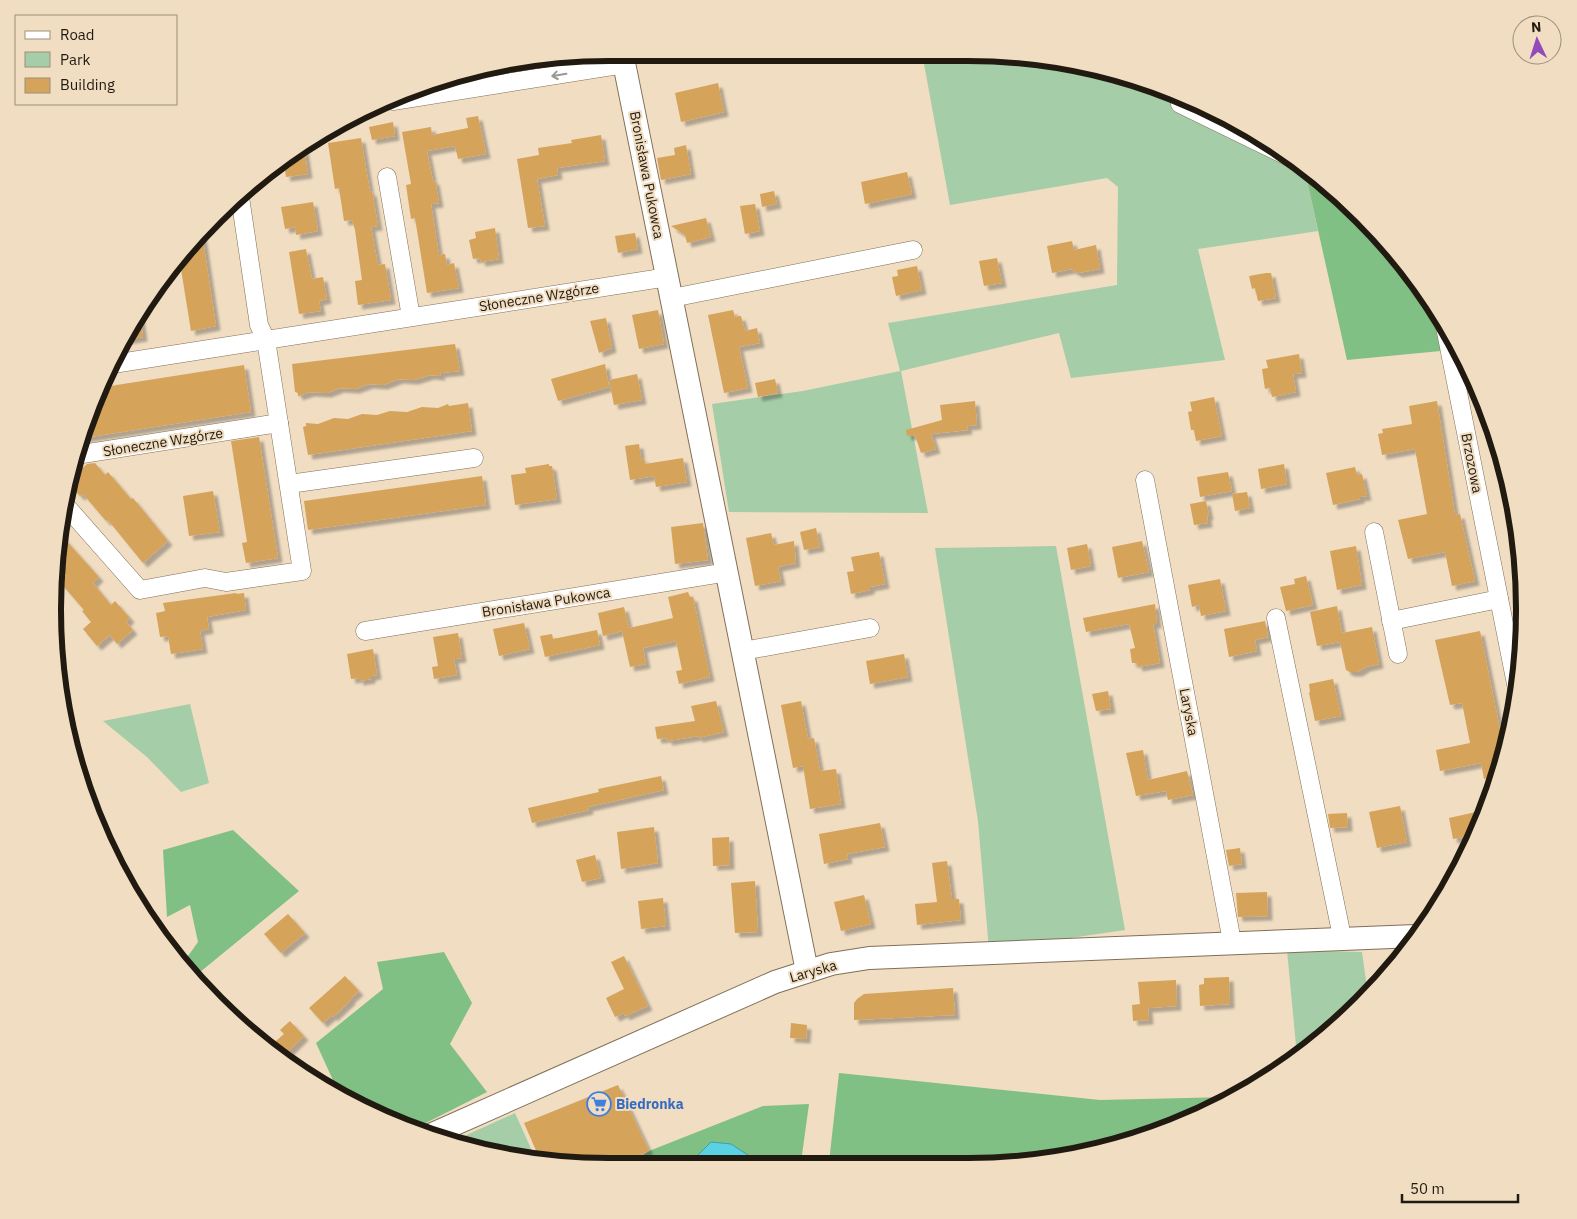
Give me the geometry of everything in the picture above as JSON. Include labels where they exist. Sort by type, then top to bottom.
[{"type":"street","points":[[416,97],[608,61]]},
{"type":"street","name":"Bronisława Pukowca","points":[[625,61],[807,971]]},
{"type":"street","points":[[1191,110],[1223,125]]},
{"type":"street","points":[[387,177],[411,317]]},
{"type":"street","points":[[71,511],[140,590],[205,578],[226,582],[302,571],[266,340],[259,325],[241,204]]},
{"type":"street","points":[[670,288],[913,250]]},
{"type":"street","name":"Słoneczne Wzgórze","points":[[120,363],[411,317],[670,288]]},
{"type":"street","name":"Brzozowa","points":[[1449,349],[1513,667]]},
{"type":"street","name":"Słoneczne Wzgórze","points":[[84,454],[279,423]]},
{"type":"street","points":[[288,484],[474,458]]},
{"type":"street","name":"Laryska","points":[[1145,480],[1231,944]]},
{"type":"street","points":[[1374,532],[1398,654]]},
{"type":"street","name":"Bronisława Pukowca","points":[[365,631],[728,572]]},
{"type":"street","points":[[1391,621],[1499,599]]},
{"type":"street","points":[[1276,618],[1340,928],[1340,940]]},
{"type":"street","points":[[744,651],[870,628]]},
{"type":"street","name":"Laryska","points":[[439,1131],[711,1009],[775,982],[831,964],[869,958],[1407,936]]},
{"type":"green space","points":[[923,61],[1003,62],[1039,66],[1109,80],[1144,90],[1177,103],[1210,118],[1284,163],[1307,180],[1318,231],[1198,249],[1225,360],[1071,378],[1059,333],[901,371],[928,513],[729,512],[712,404],[803,391],[900,371],[888,323],[1117,285],[1118,187],[1107,178],[950,205]]},
{"type":"green space","points":[[1307,180],[1329,197],[1380,248],[1423,305],[1450,350],[1347,360]]},
{"type":"green space","points":[[1056,546],[1125,930],[989,950],[978,821],[935,548]]},
{"type":"green space","points":[[190,704],[209,783],[181,792],[147,757],[103,721]]},
{"type":"green space","points":[[233,830],[299,891],[199,973],[187,958],[198,942],[190,905],[167,917],[163,850]]},
{"type":"green space","points":[[1287,950],[1362,952],[1367,985],[1329,1022],[1296,1047]]},
{"type":"green space","points":[[444,952],[472,1003],[450,1044],[487,1092],[422,1125],[367,1101],[335,1084],[316,1043],[383,989],[377,962]]},
{"type":"green space","points":[[839,1073],[1100,1100],[1217,1097],[1144,1129],[1074,1147],[1039,1153],[967,1158],[829,1158]]},
{"type":"green space","points":[[809,1104],[802,1158],[639,1158],[649,1151],[763,1106]]},
{"type":"green space","points":[[515,1113],[533,1152],[503,1147],[462,1137]]},
{"type":"water","points":[[711,1142],[731,1144],[752,1158],[695,1158]]},
{"type":"water","points":[[775,1156],[778,1158],[761,1158]]},
{"type":"building","points":[[718,83],[724,112],[681,122],[675,93]]},
{"type":"building","points":[[478,116],[486,154],[458,159],[455,146],[427,151],[439,203],[431,204],[439,255],[445,254],[447,265],[454,263],[459,288],[427,293],[415,218],[411,219],[406,185],[411,184],[402,132],[431,127],[432,135],[468,128],[466,118]]},
{"type":"building","points":[[393,122],[395,136],[372,140],[369,127]]},
{"type":"building","points":[[601,135],[605,161],[557,168],[558,175],[537,179],[545,226],[528,228],[517,159],[539,155],[538,148],[572,143],[571,140]]},
{"type":"building","points":[[361,138],[378,226],[371,227],[378,265],[385,264],[391,300],[358,305],[355,281],[362,280],[355,230],[352,220],[344,221],[339,188],[335,189],[328,143]]},
{"type":"building","points":[[686,145],[691,174],[661,180],[657,158],[675,155],[674,148]]},
{"type":"building","points":[[305,154],[308,174],[286,177],[285,169]]},
{"type":"building","points":[[907,172],[912,194],[865,204],[861,182]]},
{"type":"building","points":[[774,191],[777,204],[762,207],[760,194]]},
{"type":"building","points":[[313,202],[318,231],[296,235],[295,227],[285,229],[281,207]]},
{"type":"building","points":[[755,204],[760,231],[745,234],[740,206]]},
{"type":"building","points":[[706,218],[711,237],[687,243],[685,235],[671,226]]},
{"type":"building","points":[[495,228],[499,259],[481,262],[480,258],[473,259],[469,240],[476,238],[475,232]]},
{"type":"building","points":[[635,233],[638,249],[618,253],[615,236]]},
{"type":"building","points":[[1072,241],[1074,250],[1096,245],[1100,269],[1078,273],[1071,269],[1052,273],[1047,246]]},
{"type":"building","points":[[203,242],[216,326],[191,331],[181,269]]},
{"type":"building","points":[[306,249],[312,279],[323,277],[327,299],[319,301],[321,311],[299,314],[289,252]]},
{"type":"building","points":[[997,258],[1002,283],[984,286],[979,261]]},
{"type":"building","points":[[917,266],[922,290],[896,296],[892,277],[898,276],[897,270]]},
{"type":"building","points":[[1271,273],[1276,298],[1258,301],[1255,288],[1252,289],[1249,276]]},
{"type":"building","points":[[658,310],[664,344],[639,349],[632,315]]},
{"type":"building","points":[[733,310],[735,317],[741,316],[745,331],[757,328],[760,343],[739,347],[748,388],[724,393],[708,315]]},
{"type":"building","points":[[606,318],[612,348],[599,353],[590,321]]},
{"type":"building","points":[[141,325],[143,337],[133,339]]},
{"type":"building","points":[[455,344],[460,371],[440,373],[441,376],[430,375],[414,380],[399,379],[383,385],[369,384],[355,389],[340,388],[327,393],[310,392],[298,396],[298,393],[295,392],[292,364]]},
{"type":"building","points":[[1299,354],[1302,373],[1293,374],[1296,392],[1272,397],[1270,388],[1265,389],[1262,369],[1268,368],[1266,360]]},
{"type":"building","points":[[605,364],[609,387],[558,401],[551,379]]},
{"type":"building","points":[[244,365],[251,412],[89,437],[109,386]]},
{"type":"building","points":[[637,374],[642,400],[614,405],[609,380]]},
{"type":"building","points":[[775,379],[778,393],[758,397],[755,383]]},
{"type":"building","points":[[1214,397],[1222,436],[1196,441],[1194,430],[1191,430],[1188,412],[1192,411],[1190,402]]},
{"type":"building","points":[[975,401],[977,425],[967,426],[968,430],[931,434],[936,449],[921,453],[915,435],[907,436],[906,430],[942,420],[940,405]]},
{"type":"building","points":[[1437,401],[1455,515],[1460,514],[1475,581],[1452,586],[1445,552],[1408,559],[1398,520],[1427,514],[1415,449],[1382,455],[1378,434],[1383,433],[1382,429],[1412,424],[1409,406]]},
{"type":"building","points":[[468,403],[472,431],[308,455],[303,427],[306,426],[306,423],[318,424],[334,418],[348,419],[362,414],[377,415],[390,411],[407,412],[422,407],[438,408],[448,404],[449,406]]},
{"type":"building","points":[[259,437],[278,558],[246,563],[242,543],[247,542],[231,441]]},
{"type":"building","points":[[639,444],[641,459],[644,458],[645,464],[683,458],[687,482],[656,487],[654,476],[630,480],[625,446]]},
{"type":"building","points":[[95,463],[105,475],[108,472],[131,499],[133,498],[168,541],[143,563],[108,520],[106,521],[83,494],[80,496],[75,490],[79,471],[87,464]]},
{"type":"building","points":[[549,464],[549,466],[552,466],[557,499],[515,505],[511,475],[526,473],[525,468]]},
{"type":"building","points":[[1284,464],[1287,484],[1261,489],[1258,469]]},
{"type":"building","points":[[1355,467],[1357,475],[1362,474],[1367,496],[1333,505],[1326,473]]},
{"type":"building","points":[[1228,472],[1232,491],[1200,497],[1197,477]]},
{"type":"building","points":[[482,476],[486,505],[308,530],[304,501]]},
{"type":"building","points":[[213,491],[220,532],[189,536],[183,496]]},
{"type":"building","points":[[1247,492],[1250,508],[1235,511],[1232,494]]},
{"type":"building","points":[[1206,501],[1209,515],[1207,516],[1208,523],[1194,525],[1190,504]]},
{"type":"building","points":[[703,523],[708,560],[675,564],[671,527]]},
{"type":"building","points":[[816,528],[820,547],[804,550],[800,532]]},
{"type":"building","points":[[771,533],[774,545],[794,541],[796,563],[778,567],[781,581],[755,586],[746,538]]},
{"type":"building","points":[[66,540],[99,577],[93,583],[111,605],[115,601],[130,618],[126,622],[133,630],[117,644],[110,635],[97,646],[83,629],[91,622],[82,611],[84,610],[62,584],[62,579],[66,575],[62,571]]},
{"type":"building","points":[[1142,541],[1149,572],[1118,578],[1112,547]]},
{"type":"building","points":[[1087,544],[1091,566],[1071,570],[1067,548]]},
{"type":"building","points":[[1356,546],[1362,585],[1337,590],[1330,551]]},
{"type":"building","points":[[879,552],[885,584],[870,587],[870,590],[851,594],[847,572],[854,571],[851,557]]},
{"type":"building","points":[[1306,576],[1313,605],[1286,611],[1280,587],[1295,584],[1294,579]]},
{"type":"building","points":[[1220,579],[1226,611],[1201,616],[1199,605],[1192,607],[1188,585]]},
{"type":"building","points":[[688,592],[690,597],[693,597],[710,677],[679,684],[676,671],[682,670],[676,641],[643,648],[646,664],[630,667],[622,631],[603,636],[598,613],[624,607],[629,628],[673,618],[668,597]]},
{"type":"building","points":[[244,593],[246,610],[207,617],[209,629],[200,631],[203,649],[171,654],[168,636],[160,637],[156,613],[165,611],[163,603]]},
{"type":"building","points":[[1155,604],[1157,624],[1153,624],[1160,663],[1138,667],[1137,663],[1132,663],[1130,649],[1135,648],[1129,624],[1086,632],[1083,618]]},
{"type":"building","points":[[1337,606],[1342,633],[1372,627],[1379,664],[1366,667],[1358,672],[1350,672],[1346,670],[1340,642],[1317,646],[1310,612]]},
{"type":"building","points":[[1265,621],[1268,637],[1255,640],[1257,651],[1229,657],[1224,629]]},
{"type":"building","points":[[524,623],[530,649],[499,656],[493,629]]},
{"type":"building","points":[[597,630],[600,645],[545,657],[540,636],[552,634],[553,639]]},
{"type":"building","points":[[1480,631],[1501,734],[1489,778],[1484,779],[1481,763],[1440,771],[1436,750],[1470,743],[1462,703],[1450,705],[1435,640]]},
{"type":"building","points":[[458,633],[462,658],[454,659],[457,675],[434,679],[432,667],[438,666],[433,637]]},
{"type":"building","points":[[373,649],[377,675],[371,676],[371,679],[359,681],[359,678],[351,679],[347,654]]},
{"type":"building","points":[[904,654],[908,677],[870,684],[866,661]]},
{"type":"building","points":[[1333,679],[1341,716],[1315,721],[1309,684]]},
{"type":"building","points":[[1108,691],[1111,709],[1096,711],[1092,694]]},
{"type":"building","points":[[716,701],[724,732],[698,738],[698,736],[668,741],[667,738],[657,739],[655,727],[695,721],[691,706]]},
{"type":"building","points":[[801,701],[808,739],[814,738],[820,771],[836,769],[841,804],[810,809],[803,766],[793,768],[781,705]]},
{"type":"building","points":[[1143,750],[1148,780],[1187,771],[1193,795],[1168,800],[1166,791],[1136,796],[1126,753]]},
{"type":"building","points":[[661,776],[664,790],[588,807],[589,810],[532,823],[528,808],[599,792],[598,789]]},
{"type":"building","points":[[1400,806],[1407,842],[1377,848],[1369,812]]},
{"type":"building","points":[[1476,812],[1466,836],[1453,839],[1449,818]]},
{"type":"building","points":[[1347,813],[1348,827],[1330,828],[1328,814]]},
{"type":"building","points":[[880,823],[885,847],[847,854],[848,859],[824,864],[819,834]]},
{"type":"building","points":[[654,827],[658,863],[621,869],[617,832]]},
{"type":"building","points":[[729,837],[730,865],[713,866],[712,838]]},
{"type":"building","points":[[1240,848],[1242,864],[1229,866],[1226,850]]},
{"type":"building","points":[[595,855],[601,878],[582,882],[576,860]]},
{"type":"building","points":[[947,861],[952,899],[959,899],[961,920],[917,925],[915,904],[937,902],[932,863]]},
{"type":"building","points":[[755,881],[758,932],[735,933],[731,883]]},
{"type":"building","points":[[1267,892],[1268,916],[1238,917],[1236,893]]},
{"type":"building","points":[[864,895],[871,924],[841,931],[834,902]]},
{"type":"building","points":[[663,898],[666,926],[641,929],[638,901]]},
{"type":"building","points":[[288,914],[305,933],[281,953],[264,934]]},
{"type":"building","points":[[624,956],[648,1006],[625,1016],[624,1013],[615,1017],[606,998],[624,989],[611,962]]},
{"type":"building","points":[[345,976],[359,991],[333,1017],[332,1015],[323,1023],[309,1008]]},
{"type":"building","points":[[1229,977],[1230,1004],[1200,1006],[1199,985],[1204,984],[1204,978]]},
{"type":"building","points":[[1176,980],[1177,1006],[1148,1008],[1149,1020],[1133,1021],[1132,1005],[1140,1004],[1138,982]]},
{"type":"building","points":[[953,988],[955,1015],[854,1020],[854,1003],[864,994]]},
{"type":"building","points":[[290,1021],[304,1036],[288,1052],[274,1043],[284,1034],[280,1030]]},
{"type":"building","points":[[791,1023],[807,1025],[806,1039],[790,1038]]},
{"type":"building","name":"Biedronka","points":[[618,1085],[649,1151],[634,1158],[574,1157],[537,1153],[524,1123]]},
{"type":"place","name":"Biedronka","points":[[599,1104]]}]
